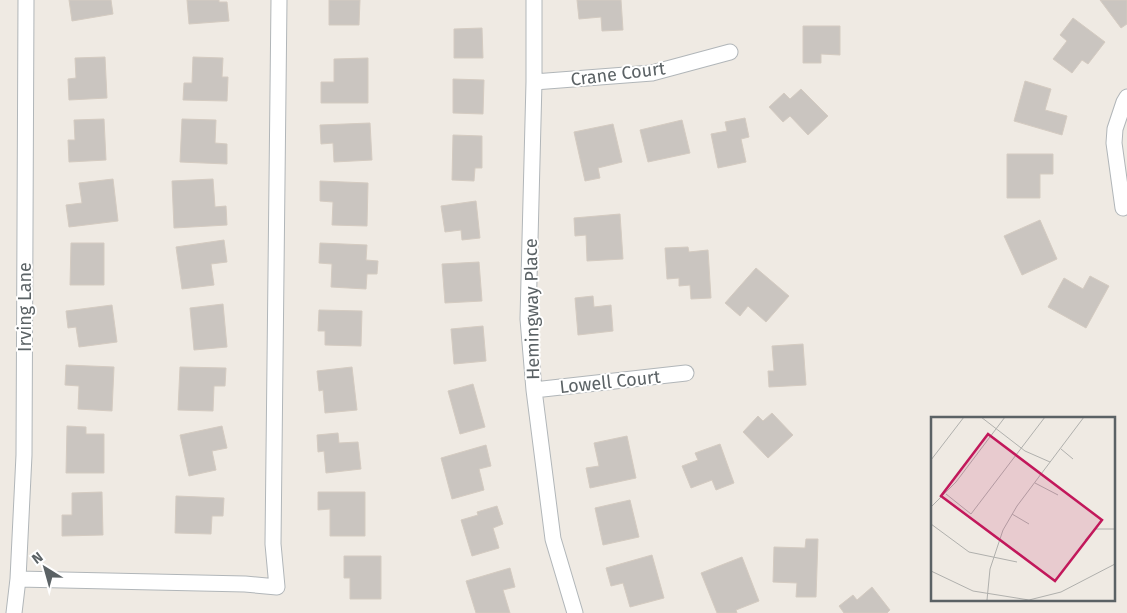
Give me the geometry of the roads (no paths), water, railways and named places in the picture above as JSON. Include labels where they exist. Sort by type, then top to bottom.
[{"type":"street","name":"Irving Lane","points":[[14,613],[18,579],[24,454],[26,0]]},
{"type":"street","points":[[18,579],[245,584],[277,587],[273,544],[279,0]]},
{"type":"street","name":"Hemingway Place","points":[[534,0],[534,82],[528,319],[534,390],[553,539],[575,613]]},
{"type":"street","name":"Crane Court","points":[[534,82],[652,73],[730,52]]},
{"type":"street","points":[[1123,208],[1114,143],[1115,129],[1127,97]]},
{"type":"street","name":"Lowell Court","points":[[534,390],[686,373]]}]
